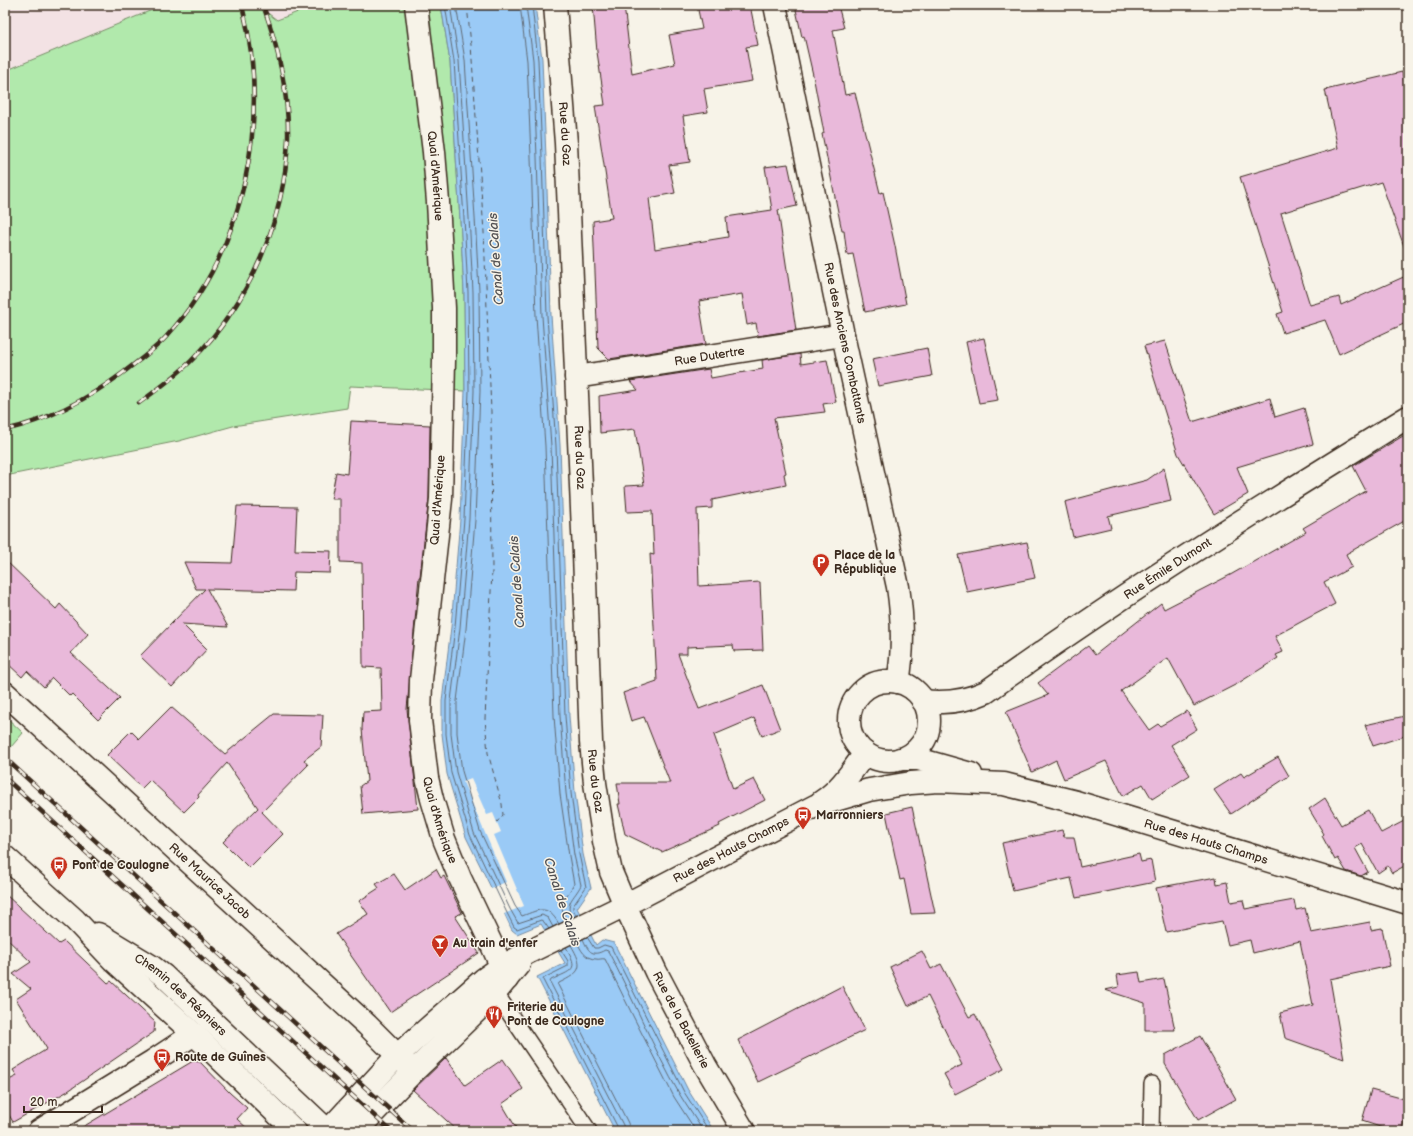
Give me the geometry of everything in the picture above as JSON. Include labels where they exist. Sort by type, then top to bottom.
[{"type":"street","name":"Quai d'Amérique","points":[[416,5],[434,152],[444,308],[441,499],[421,680],[420,727],[427,778],[442,833],[501,979]]},
{"type":"street","name":"Rue du Gaz","points":[[555,5],[566,143],[591,742],[594,783],[611,872],[625,905]]},
{"type":"street","name":"Rue des Anciens Combattants","points":[[775,5],[898,587],[902,624],[902,654],[898,682]]},
{"type":"street","name":"Rue Dutertre","points":[[576,377],[844,335]]},
{"type":"street","name":"Rue Émile Dumont","points":[[923,701],[941,703],[957,701],[986,692],[1106,608],[1250,515],[1408,417]]},
{"type":"street","points":[[885,681],[898,682],[912,689],[923,701],[929,720],[925,738],[917,749],[900,759],[882,760],[865,753],[856,744],[850,732],[849,720],[854,701],[862,691],[873,684],[885,681]]},
{"type":"street","name":"Rue Maurice Jacob","points":[[5,693],[367,1025],[414,1071]]},
{"type":"street","points":[[815,806],[837,790],[865,753]]},
{"type":"street","name":"Rue des Hauts Champs","points":[[900,759],[918,759],[933,762],[1004,784],[1076,802],[1408,903]]},
{"type":"street","name":"Rue des Hauts Champs","points":[[501,979],[529,952],[625,905],[815,806],[869,790],[911,783],[958,781],[1004,784]]},
{"type":"street","name":"Chemin des Régniers","points":[[5,857],[75,920],[113,960],[194,1034],[295,1131]]},
{"type":"street","name":"Rue de la Batellerie","points":[[625,905],[663,985],[705,1065],[744,1131]]},
{"type":"street","name":"Chemin des Régniers","points":[[75,920],[152,966],[164,976],[328,1131]]},
{"type":"street","points":[[328,1131],[398,1055],[430,1026],[484,980],[501,979]]},
{"type":"street","points":[[356,1131],[414,1071],[456,1031],[501,979]]},
{"type":"street","points":[[39,1131],[194,1034]]},
{"type":"lane","points":[[501,979],[589,1131]]},
{"type":"lane","points":[[1151,1131],[1152,1084]]},
{"type":"shaded area","points":[[5,5],[164,5],[5,71]]},
{"type":"shaded area","points":[[257,5],[316,5],[277,20]]},
{"type":"green space","points":[[164,5],[257,5],[277,20],[316,5],[441,5],[450,62],[461,235],[464,292],[465,391],[350,386],[347,408],[233,426],[179,441],[5,476],[5,71]]},
{"type":"green space","points":[[5,716],[23,733],[11,747],[5,742]]},
{"type":"water","name":"Canal de Calais","points":[[441,5],[535,5],[542,59],[551,315],[560,445],[569,716],[575,792],[583,854],[591,888],[577,908],[596,945],[602,940],[614,943],[688,1090],[714,1131],[615,1131],[537,977],[565,963],[541,924],[517,934],[512,930],[466,837],[447,774],[442,734],[442,701],[451,627],[460,519],[465,391],[464,292],[461,235],[450,62]]},
{"type":"pier","points":[[471,779],[487,815],[493,813],[501,832],[494,835],[524,906],[504,914],[509,925],[507,926],[489,889],[506,882],[463,782]]},
{"type":"building","points":[[593,5],[624,5],[632,74],[675,64],[669,35],[702,29],[697,5],[750,5],[758,45],[746,47],[752,81],[704,89],[708,112],[683,116],[690,162],[669,165],[675,193],[649,198],[655,249],[728,237],[726,217],[772,210],[765,167],[788,164],[797,206],[778,210],[796,330],[758,336],[756,323],[747,325],[742,294],[699,301],[706,344],[609,359],[598,348],[593,221],[612,218],[595,106],[605,105],[597,52]]},
{"type":"building","points":[[795,5],[838,5],[844,28],[833,30],[845,95],[855,93],[880,193],[883,192],[906,304],[865,312],[853,254],[847,255],[844,231],[842,231],[822,134],[824,133],[813,75]]},
{"type":"building","points":[[1402,72],[1408,99],[1408,248],[1405,249],[1381,182],[1281,213],[1310,305],[1339,297],[1341,305],[1408,275],[1408,322],[1339,354],[1325,320],[1283,333],[1277,314],[1283,312],[1240,177],[1338,148],[1325,90]]},
{"type":"building","points":[[984,338],[998,400],[979,403],[966,342]]},
{"type":"building","points":[[1165,341],[1192,422],[1270,398],[1275,417],[1304,408],[1313,444],[1237,467],[1248,494],[1214,514],[1178,454],[1144,346]]},
{"type":"building","points":[[927,348],[932,376],[878,386],[872,359]]},
{"type":"building","points":[[800,354],[801,364],[827,360],[836,402],[823,404],[825,412],[774,418],[786,473],[784,474],[786,485],[712,500],[712,508],[697,509],[699,586],[760,582],[763,650],[734,651],[733,645],[687,647],[687,654],[678,654],[699,709],[763,685],[780,729],[762,736],[754,718],[714,735],[733,789],[754,779],[765,800],[719,824],[720,826],[662,852],[625,834],[618,804],[620,804],[617,783],[670,783],[644,717],[631,721],[623,693],[657,681],[650,554],[654,555],[652,511],[627,512],[625,486],[644,485],[635,429],[600,433],[599,396],[638,390],[630,381],[709,369],[711,378],[763,369],[762,360]]},
{"type":"building","points":[[351,421],[430,425],[429,498],[419,577],[407,709],[418,809],[363,814],[360,786],[367,781],[362,729],[363,712],[382,711],[381,668],[363,667],[362,563],[340,562],[340,499],[331,499],[336,472],[347,474]]},
{"type":"building","points":[[1408,433],[1408,519],[1346,554],[1352,567],[1324,582],[1335,604],[1275,636],[1283,652],[1276,655],[1278,658],[1237,684],[1194,706],[1168,658],[1121,691],[1149,730],[1158,724],[1160,726],[1187,711],[1197,729],[1171,745],[1190,775],[1152,799],[1143,784],[1123,796],[1106,761],[1064,779],[1056,760],[1032,772],[1006,712],[1048,695],[1038,683],[1088,646],[1095,655],[1161,603],[1164,609],[1232,574],[1306,532],[1303,528],[1366,491],[1353,466]]},
{"type":"building","points":[[1164,468],[1171,501],[1108,516],[1111,528],[1073,537],[1065,502],[1147,480]]},
{"type":"building","points":[[237,506],[297,507],[295,550],[331,551],[330,573],[294,572],[293,591],[207,589],[228,627],[182,624],[207,649],[172,687],[140,656],[205,589],[196,589],[184,562],[232,563]]},
{"type":"building","points":[[1027,542],[1035,578],[967,592],[958,555]]},
{"type":"building","points":[[5,560],[56,609],[60,604],[88,634],[71,653],[120,698],[98,720],[72,694],[70,696],[52,678],[44,687],[27,671],[22,677],[5,661]]},
{"type":"building","points":[[171,707],[225,754],[274,714],[323,715],[321,747],[304,760],[308,765],[262,812],[283,834],[249,868],[223,842],[258,808],[227,763],[198,795],[199,797],[184,812],[150,780],[142,788],[107,755],[131,731],[139,739]]},
{"type":"building","points":[[1405,716],[1408,727],[1408,735],[1373,746],[1365,725]]},
{"type":"building","points":[[1278,757],[1289,776],[1231,814],[1214,790],[1241,773],[1244,777]]},
{"type":"building","points":[[1325,798],[1341,825],[1368,810],[1381,833],[1408,819],[1408,864],[1392,873],[1388,866],[1378,873],[1362,844],[1355,848],[1368,872],[1361,876],[1346,871],[1338,858],[1335,860],[1322,836],[1324,834],[1309,809]]},
{"type":"building","points":[[912,807],[935,913],[911,914],[904,879],[900,880],[886,813]]},
{"type":"building","points":[[1062,830],[1064,837],[1074,837],[1080,867],[1139,854],[1141,862],[1151,860],[1155,882],[1076,898],[1071,878],[1013,891],[1002,843]]},
{"type":"building","points":[[436,869],[441,878],[444,876],[462,913],[455,916],[479,953],[390,1012],[336,934],[368,914],[359,901],[379,888],[376,884],[394,874],[405,890]]},
{"type":"building","points":[[1216,877],[1217,884],[1227,882],[1231,902],[1243,900],[1245,909],[1294,900],[1296,910],[1305,908],[1311,933],[1370,922],[1371,930],[1382,928],[1390,966],[1330,979],[1344,1059],[1285,1038],[1280,1013],[1313,1005],[1300,941],[1253,953],[1250,940],[1228,945],[1222,921],[1166,932],[1156,888]]},
{"type":"building","points":[[5,894],[59,944],[64,941],[108,983],[111,981],[155,1022],[154,1032],[68,1091],[13,1122],[5,1108],[5,1082],[17,1076],[13,1070],[47,1049],[16,999],[31,989],[13,974],[31,962],[5,937]]},
{"type":"building","points":[[922,951],[931,969],[941,964],[969,1017],[975,1014],[1004,1069],[955,1094],[944,1074],[962,1065],[928,996],[908,1006],[890,967]]},
{"type":"building","points":[[1139,972],[1141,983],[1164,979],[1175,1030],[1145,1030],[1145,1003],[1105,990],[1119,987],[1117,975]]},
{"type":"building","points":[[842,986],[865,1030],[758,1082],[738,1040]]},
{"type":"building","points":[[1200,1036],[1236,1099],[1198,1120],[1165,1064],[1165,1055]]},
{"type":"building","points":[[446,1058],[465,1085],[503,1059],[523,1089],[502,1104],[518,1131],[458,1131],[413,1090]]},
{"type":"building","points":[[193,1061],[200,1062],[247,1108],[237,1119],[250,1131],[76,1131]]},
{"type":"building","points":[[1371,1090],[1408,1100],[1402,1131],[1392,1131],[1362,1121]]},
{"type":"ferry route","points":[[467,5],[484,232],[491,412],[492,571],[485,719],[488,753],[502,804],[503,815],[497,822]]},
{"type":"railway","points":[[5,430],[37,421],[82,400],[110,382],[146,355],[166,337],[193,302],[216,264],[233,223],[245,181],[252,137],[254,93],[250,48],[242,5]]},
{"type":"railway","points":[[139,403],[179,372],[212,338],[231,313],[247,287],[272,229],[280,199],[285,169],[288,122],[282,71],[263,5]]},
{"type":"railway","points":[[5,758],[413,1131]]},
{"type":"railway","points":[[5,778],[391,1131]]},
{"type":"place","name":"Place de la République","points":[[821,577]]},
{"type":"place","name":"Marronniers","points":[[803,830]]},
{"type":"place","name":"Pont de Coulogne","points":[[59,880]]},
{"type":"place","name":"Au train d'enfer","points":[[440,958]]},
{"type":"place","name":"Friterie du Pont de Coulogne","points":[[494,1029]]},
{"type":"place","name":"Route de Guînes","points":[[162,1072]]}]
